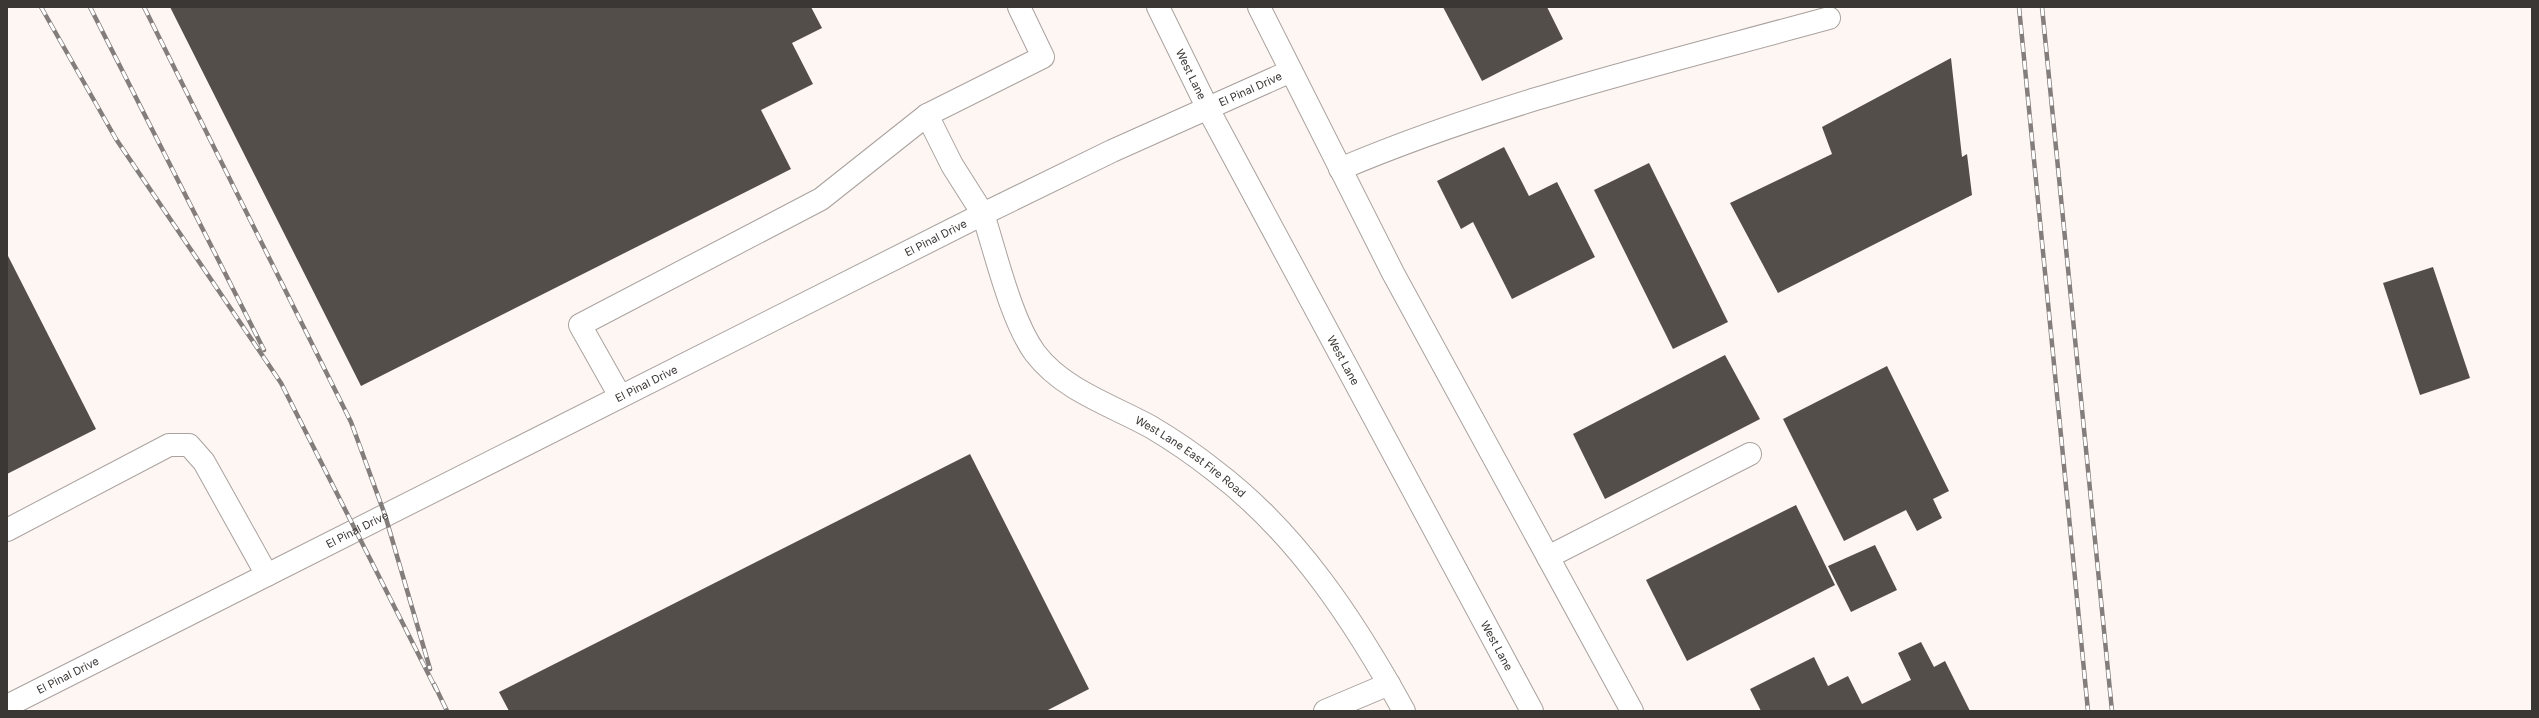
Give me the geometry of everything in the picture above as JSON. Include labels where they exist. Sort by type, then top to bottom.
[{"type":"street","points":[[620,396],[580,325],[821,199],[927,116],[1043,57],[1019,7]]},
{"type":"street","name":"West Lane","points":[[1158,7],[1208,109],[1532,711]]},
{"type":"street","points":[[1259,7],[1393,273],[1632,711]]},
{"type":"street","points":[[1340,169],[1408,140],[1524,102],[1829,18]]},
{"type":"street","name":"El Pinal Drive","points":[[7,706],[984,214],[1112,151],[1291,71]]},
{"type":"street","name":"West Lane East Fire Road","points":[[927,116],[952,165],[984,214],[1020,328],[1035,353],[1064,382],[1152,428],[1215,471],[1260,510],[1306,559],[1374,657],[1404,711]]},
{"type":"street","points":[[7,530],[169,445],[189,445],[204,462],[267,575]]},
{"type":"street","points":[[1548,558],[1750,454]]},
{"type":"street","points":[[1325,711],[1389,684]]},
{"type":"building","points":[[170,7],[811,7],[822,28],[792,43],[813,84],[761,110],[791,169],[361,386]]},
{"type":"building","points":[[1443,7],[1547,7],[1563,39],[1482,81]]},
{"type":"building","points":[[1951,58],[1962,157],[1967,154],[1972,195],[1778,293],[1730,203],[1832,154],[1822,127]]},
{"type":"building","points":[[1504,147],[1529,196],[1557,182],[1595,257],[1512,299],[1473,222],[1461,229],[1437,181]]},
{"type":"building","points":[[1649,163],[1728,322],[1673,349],[1594,190]]},
{"type":"building","points":[[7,254],[96,429],[7,474]]},
{"type":"building","points":[[2433,267],[2470,378],[2420,395],[2383,283]]},
{"type":"building","points":[[1725,355],[1760,419],[1605,499],[1573,434]]},
{"type":"building","points":[[1887,366],[1949,491],[1933,499],[1942,518],[1917,531],[1906,510],[1844,541],[1783,419]]},
{"type":"building","points":[[970,454],[1089,689],[1046,711],[509,711],[499,692]]},
{"type":"building","points":[[1796,505],[1835,585],[1687,661],[1646,580]]},
{"type":"building","points":[[1875,545],[1897,590],[1851,612],[1828,566]]},
{"type":"building","points":[[1921,642],[1934,667],[1945,661],[1970,711],[1761,711],[1750,689],[1814,657],[1828,686],[1848,676],[1862,704],[1911,680],[1898,653]]},
{"type":"railway","points":[[41,7],[116,139],[281,383],[436,689]]},
{"type":"railway","points":[[90,7],[264,350]]},
{"type":"railway","points":[[144,7],[351,422],[385,515],[430,669]]},
{"type":"railway","points":[[2019,7],[2088,711]]},
{"type":"railway","points":[[2042,7],[2112,711]]},
{"type":"railway","points":[[434,684],[447,711]]}]
